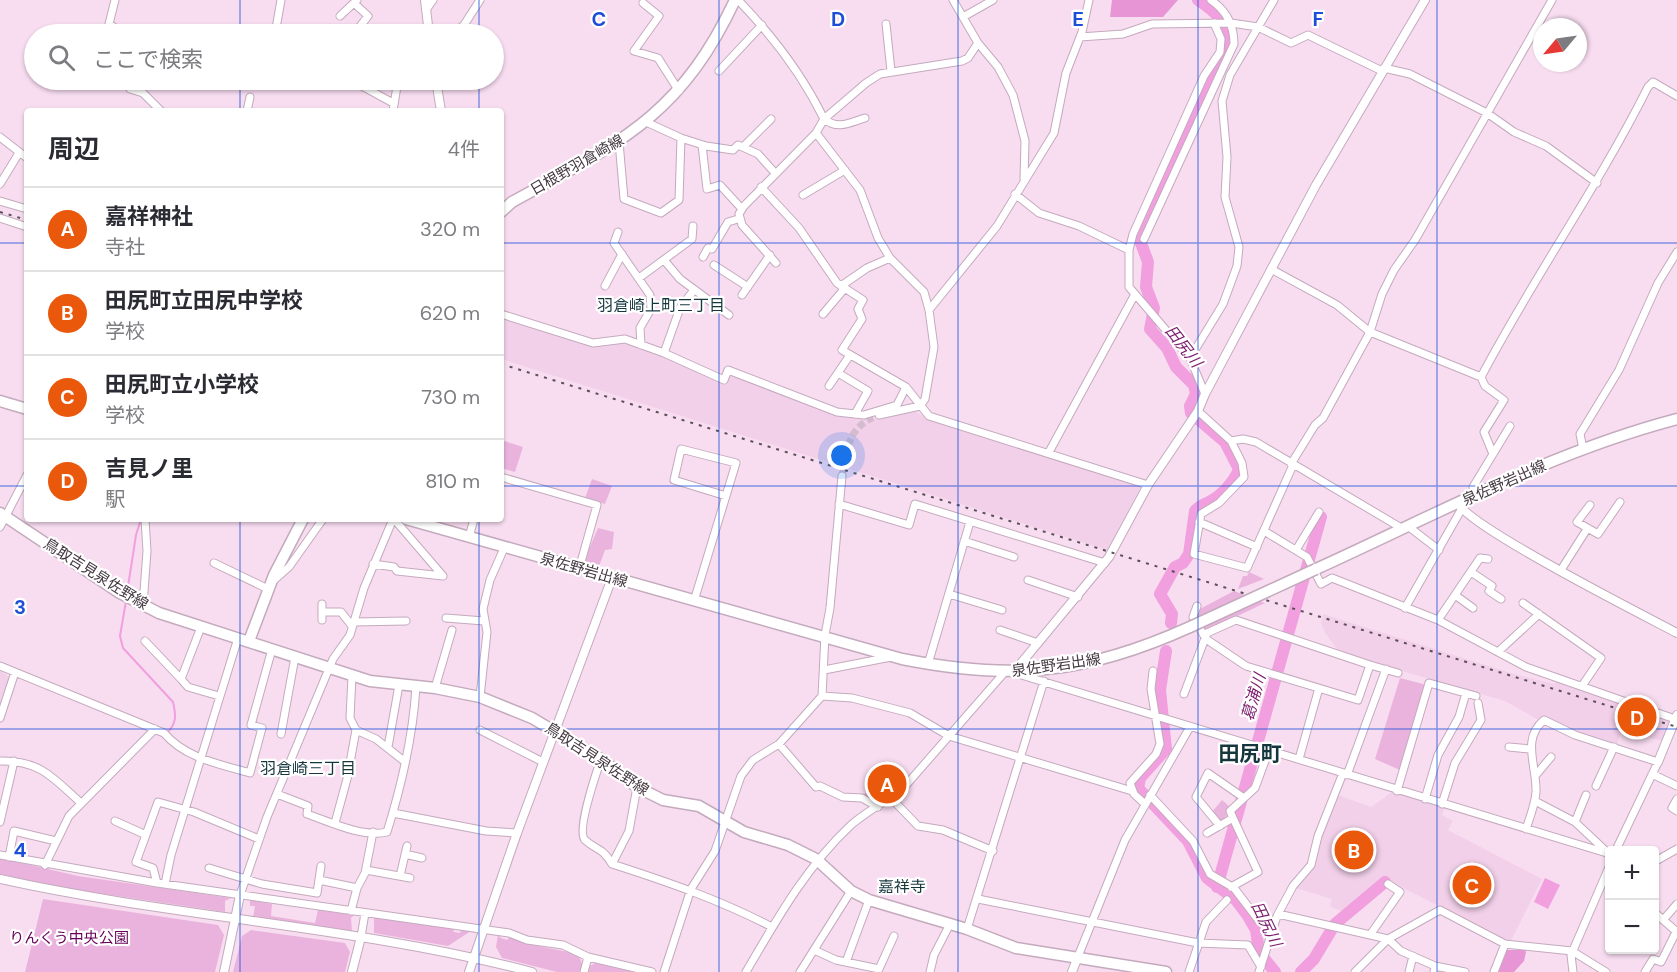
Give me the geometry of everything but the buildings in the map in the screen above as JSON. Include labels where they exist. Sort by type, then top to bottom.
[{"type":"main road","name":"日根野羽倉崎線","points":[[504,209],[512,202],[592,160],[646,122],[679,91],[712,45],[736,0]]},
{"type":"main road","points":[[0,401],[24,408]]},
{"type":"main road","name":"泉佐野岩出線","points":[[416,522],[694,601],[825,635],[893,656],[928,664],[1009,673],[1087,664],[1138,649],[1406,528],[1460,507],[1476,495],[1583,449],[1677,419]]},
{"type":"main road","name":"鳥取吉見泉佐野線","points":[[3,515],[143,605],[201,627],[352,676],[480,697],[532,718],[602,759],[637,787],[663,800],[699,806],[744,831],[788,845],[816,859],[851,891],[869,900],[967,929],[1016,948],[1166,972]]},
{"type":"main road","points":[[243,640],[301,522]]},
{"type":"street","points":[[110,24],[115,0]]},
{"type":"street","points":[[276,24],[281,0]]},
{"type":"street","points":[[424,0],[428,24]]},
{"type":"street","points":[[426,10],[433,0]]},
{"type":"street","points":[[465,24],[480,0]]},
{"type":"street","points":[[736,0],[762,25],[807,88],[824,119],[834,126],[840,126],[865,118]]},
{"type":"street","points":[[953,0],[978,43],[1004,78],[1021,117],[1025,141],[1024,179]]},
{"type":"street","points":[[963,17],[993,0]]},
{"type":"street","points":[[929,310],[998,226],[1024,179],[1041,158],[1054,133],[1066,73],[1080,37],[1089,0]]},
{"type":"street","points":[[1144,239],[1230,57],[1234,44],[1231,23],[1226,14],[1211,0]]},
{"type":"street","points":[[1190,358],[1223,304],[1237,266],[1239,247],[1224,189],[1227,157],[1222,101],[1227,82],[1274,0]]},
{"type":"street","points":[[746,972],[816,859],[854,823],[892,799],[1038,643],[1105,563],[1148,485],[1197,412],[1270,269],[1425,0]]},
{"type":"street","points":[[1197,412],[1230,441],[1242,463],[1244,477],[1219,503],[1201,514],[1194,554],[1247,568],[1292,465],[1315,425],[1323,418],[1370,332],[1382,294],[1394,270],[1415,240],[1552,0]]},
{"type":"street","points":[[339,16],[356,2],[368,16],[361,24]]},
{"type":"street","points":[[643,3],[659,16],[633,51],[658,58],[679,91]]},
{"type":"street","points":[[1080,37],[1123,34],[1152,24],[1214,23],[1258,27],[1291,43],[1308,35],[1383,70],[1410,74],[1487,113],[1514,132],[1546,146],[1597,183]]},
{"type":"street","points":[[1205,394],[1190,358],[1160,325],[1160,321],[1134,296],[1127,276],[1133,234],[1199,86],[1220,52],[1221,39],[1214,23]]},
{"type":"street","points":[[886,24],[891,71]]},
{"type":"street","points":[[719,70],[762,25]]},
{"type":"street","points":[[738,219],[742,209],[816,133],[824,119],[866,83],[891,71],[962,61],[968,58],[978,43]]},
{"type":"street","points":[[1493,454],[1484,432],[1504,400],[1485,386],[1482,376],[1533,282],[1546,268],[1584,198],[1597,183],[1648,87],[1653,82],[1677,96]]},
{"type":"street","points":[[133,90],[143,93],[152,108]]},
{"type":"street","points":[[367,90],[393,107],[396,90]]},
{"type":"street","points":[[438,90],[441,108]]},
{"type":"street","points":[[248,108],[250,97]]},
{"type":"street","points":[[743,147],[771,119]]},
{"type":"street","points":[[646,122],[702,145],[733,150],[738,145],[758,154],[776,173]]},
{"type":"street","points":[[816,133],[860,190],[872,223],[890,258],[924,292],[929,310],[934,347],[925,399],[920,406],[878,415]]},
{"type":"street","points":[[0,137],[24,156]]},
{"type":"street","points":[[619,142],[624,199],[661,213],[679,200],[681,138]]},
{"type":"street","points":[[702,145],[707,189],[720,185],[742,209]]},
{"type":"street","points":[[0,184],[19,153]]},
{"type":"street","points":[[803,195],[845,170]]},
{"type":"street","points":[[761,187],[799,228],[843,287],[863,300],[858,309],[862,319],[842,350],[906,387],[929,416],[1148,485]]},
{"type":"street","points":[[1015,194],[1039,213],[1079,226],[1129,250]]},
{"type":"street","points":[[0,201],[24,208]]},
{"type":"street","points":[[0,218],[24,226]]},
{"type":"street","points":[[738,219],[776,262]]},
{"type":"street","points":[[703,257],[708,248],[712,249],[728,222],[738,219]]},
{"type":"street","points":[[639,278],[692,239],[693,226]]},
{"type":"street","points":[[618,232],[615,243],[652,302],[651,309],[640,328],[641,345]]},
{"type":"street","points":[[1583,449],[1580,434],[1619,370],[1658,283],[1677,252]]},
{"type":"street","points":[[605,286],[622,254]]},
{"type":"street","points":[[742,296],[770,255]]},
{"type":"street","points":[[823,314],[843,287],[867,268],[890,258]]},
{"type":"street","points":[[663,260],[694,290],[729,315]]},
{"type":"street","points":[[714,265],[748,287]]},
{"type":"street","points":[[1270,269],[1337,305],[1370,332],[1482,376]]},
{"type":"street","points":[[663,353],[680,308],[694,290]]},
{"type":"street","points":[[1049,452],[1134,296]]},
{"type":"street","points":[[504,315],[593,343],[625,339],[724,380],[728,370],[837,412],[864,415],[897,405],[906,387]]},
{"type":"street","points":[[829,386],[850,355]]},
{"type":"street","points":[[838,373],[868,391],[855,414]]},
{"type":"street","points":[[1476,495],[1473,487],[1510,426]]},
{"type":"street","points":[[1230,441],[1243,439],[1256,442],[1292,465],[1406,528],[1439,550]]},
{"type":"street","points":[[694,601],[726,496],[736,463],[681,449],[674,480],[726,496]]},
{"type":"street","points":[[664,972],[691,889],[713,856],[741,776],[753,760],[779,744],[822,696],[825,635],[842,476]]},
{"type":"street","points":[[504,478],[597,505],[579,569]]},
{"type":"street","points":[[0,527],[3,515],[24,480]]},
{"type":"street","points":[[1590,505],[1577,522],[1598,534],[1620,502]]},
{"type":"street","points":[[839,504],[909,525],[915,504],[1105,563]]},
{"type":"street","points":[[1406,608],[1460,507],[1496,533],[1677,633]]},
{"type":"street","points":[[1296,550],[1319,512]]},
{"type":"street","points":[[143,605],[147,551],[145,522]]},
{"type":"street","points":[[214,564],[269,586],[289,567],[321,522]]},
{"type":"street","points":[[224,972],[237,919],[243,879],[333,659],[345,645],[392,522]]},
{"type":"street","points":[[374,564],[394,567],[397,571],[443,576],[396,522]]},
{"type":"street","points":[[469,537],[473,522]]},
{"type":"street","points":[[928,664],[970,522]]},
{"type":"street","points":[[1199,522],[1257,547]]},
{"type":"street","points":[[1561,570],[1587,529]]},
{"type":"street","points":[[1264,531],[1307,557],[1321,584],[1332,578],[1438,620],[1526,667],[1609,695],[1615,700],[1676,717],[1658,762],[1618,846]]},
{"type":"street","points":[[964,541],[1014,557]]},
{"type":"street","points":[[480,697],[487,632],[483,609],[490,580],[505,546]]},
{"type":"street","points":[[1438,620],[1480,558],[1488,559]]},
{"type":"street","points":[[1471,572],[1492,586],[1489,591],[1501,599]]},
{"type":"street","points":[[469,972],[517,833],[612,578]]},
{"type":"street","points":[[1028,580],[1078,597]]},
{"type":"street","points":[[949,594],[1002,610]]},
{"type":"street","points":[[1455,595],[1473,608]]},
{"type":"street","points":[[1523,603],[1601,657],[1582,686]]},
{"type":"street","points":[[322,604],[322,616],[341,612],[353,624],[406,621]]},
{"type":"street","points":[[1197,606],[1193,617],[1206,639],[1246,666],[1358,700],[1370,665]]},
{"type":"street","points":[[1499,651],[1539,614]]},
{"type":"street","points":[[446,618],[484,621]]},
{"type":"street","points":[[1184,694],[1207,633],[1236,620],[1398,673]]},
{"type":"street","points":[[181,679],[201,627]]},
{"type":"street","points":[[435,688],[452,630]]},
{"type":"street","points":[[1000,630],[1038,643]]},
{"type":"street","points":[[161,883],[202,758],[219,696],[243,640]]},
{"type":"street","points":[[145,641],[188,687],[219,696]]},
{"type":"street","points":[[0,666],[164,733],[176,747],[250,773],[262,728],[251,725],[272,649]]},
{"type":"street","points":[[824,670],[893,656]]},
{"type":"street","points":[[281,734],[295,657]]},
{"type":"street","points":[[1260,969],[1278,914],[1293,886],[1311,865],[1318,836],[1386,669]]},
{"type":"street","points":[[1132,791],[1130,783],[1133,777],[1158,750],[1159,737],[1151,689],[1153,671]]},
{"type":"street","points":[[0,718],[15,672]]},
{"type":"street","points":[[1009,673],[1044,681],[1605,853]]},
{"type":"street","points":[[352,676],[350,718],[356,730],[388,747],[404,761]]},
{"type":"street","points":[[967,929],[1022,758],[1044,681]]},
{"type":"street","points":[[1397,790],[1429,683],[1466,693],[1477,700],[1481,720],[1455,763],[1442,804]]},
{"type":"street","points":[[388,747],[399,685]]},
{"type":"street","points":[[277,794],[308,806],[307,814],[335,824],[373,832],[387,832],[414,726],[416,687]]},
{"type":"street","points":[[1299,759],[1319,688]]},
{"type":"street","points":[[1425,799],[1438,755],[1459,717],[1466,693]]},
{"type":"street","points":[[822,696],[852,698],[910,714],[949,736],[1132,791],[1145,804]]},
{"type":"street","points":[[1526,829],[1534,801],[1535,776],[1530,749],[1539,725],[1544,720],[1575,735],[1658,762]]},
{"type":"street","points":[[1072,972],[1125,840],[1190,727]]},
{"type":"street","points":[[45,865],[69,816],[155,729]]},
{"type":"street","points":[[480,729],[543,762]]},
{"type":"street","points":[[335,824],[347,779],[356,730]]},
{"type":"street","points":[[779,744],[816,787],[820,786],[843,797],[862,798],[878,807]]},
{"type":"street","points":[[1509,747],[1530,749]]},
{"type":"street","points":[[1596,786],[1614,747]]},
{"type":"street","points":[[1231,886],[1258,872],[1230,811],[1255,788],[1269,750]]},
{"type":"street","points":[[1535,776],[1551,757]]},
{"type":"street","points":[[602,759],[593,781],[582,835],[585,840],[604,850],[612,864],[691,889],[724,902],[772,927]]},
{"type":"street","points":[[0,761],[14,761],[40,767],[81,803]]},
{"type":"street","points":[[0,822],[14,761]]},
{"type":"street","points":[[1220,826],[1196,797],[1208,773],[1244,798]]},
{"type":"street","points":[[1652,774],[1677,786]]},
{"type":"street","points":[[612,864],[629,831],[637,787]]},
{"type":"street","points":[[1150,795],[1193,841],[1210,874],[1231,886],[1260,922],[1274,925]]},
{"type":"street","points":[[1575,822],[1586,795]]},
{"type":"street","points":[[1677,798],[1672,808],[1677,811]]},
{"type":"street","points":[[892,799],[918,826],[943,830],[993,851]]},
{"type":"street","points":[[1534,801],[1575,822],[1605,850]]},
{"type":"street","points":[[161,883],[153,868],[136,862],[158,802],[259,839]]},
{"type":"street","points":[[393,813],[467,828],[517,833]]},
{"type":"street","points":[[1207,833],[1233,818]]},
{"type":"street","points":[[115,821],[146,835]]},
{"type":"street","points":[[9,857],[14,831],[56,841]]},
{"type":"street","points":[[351,911],[357,888],[366,870],[373,832]]},
{"type":"street","points":[[1659,859],[1677,849]]},
{"type":"street","points":[[400,876],[406,850],[422,858]]},
{"type":"street","points":[[0,855],[45,865],[482,930],[563,945],[588,957],[652,972]]},
{"type":"street","points":[[209,868],[243,879],[317,893],[321,866]]},
{"type":"street","points":[[366,870],[410,878]]},
{"type":"street","points":[[1573,972],[1572,951],[1605,876]]},
{"type":"street","points":[[0,879],[86,897],[362,937],[473,956],[532,972]]},
{"type":"street","points":[[319,880],[357,888]]},
{"type":"street","points":[[1370,935],[1400,892],[1388,884]]},
{"type":"street","points":[[800,972],[851,891]]},
{"type":"street","points":[[978,899],[1198,943],[1248,945],[1260,969]]},
{"type":"street","points":[[846,962],[869,900]]},
{"type":"street","points":[[1189,972],[1206,922],[1227,900]]},
{"type":"street","points":[[1664,919],[1677,904]]},
{"type":"street","points":[[1355,972],[1388,939],[1440,910],[1505,944],[1572,951],[1606,972]]},
{"type":"street","points":[[352,972],[362,937],[365,913]]},
{"type":"street","points":[[1278,914],[1388,939],[1401,951],[1435,969],[1465,972]]},
{"type":"street","points":[[1645,972],[1653,959],[1660,963],[1677,932],[1659,916]]},
{"type":"street","points":[[930,972],[934,955],[950,924]]},
{"type":"street","points":[[814,951],[846,962],[879,969],[894,936]]},
{"type":"street","points":[[1494,972],[1505,944]]},
{"type":"street","points":[[1409,972],[1413,956]]},
{"type":"street","points":[[584,972],[588,957]]},
{"type":"shaded area","points":[[1112,0],[1178,0],[1163,17],[1110,17]]},
{"type":"shaded area","points":[[504,317],[592,345],[624,341],[679,362],[725,385],[730,374],[837,414],[876,419],[911,409],[928,419],[1138,484],[1140,488],[1107,550],[504,360]]},
{"type":"shaded area","points":[[1323,614],[1514,674],[1555,684],[1556,680],[1671,719],[1662,741],[1637,734],[1638,727],[1624,723],[1617,744],[1580,733],[1542,715],[1540,721],[1505,701],[1340,653],[1325,633],[1321,623]]},
{"type":"shaded area","points":[[0,670],[10,678],[0,707]]},
{"type":"shaded area","points":[[1392,792],[1445,808],[1442,815],[1453,821],[1448,830],[1542,879],[1510,943],[1386,879],[1345,912],[1330,907],[1332,899],[1296,888],[1315,863],[1321,837],[1338,795],[1371,807]]},
{"type":"shaded area","points":[[1545,878],[1560,885],[1548,909],[1534,902]]},
{"type":"shaded area","points":[[1505,950],[1525,950],[1526,952],[1524,961],[1514,972],[1498,972]]},
{"type":"green space","points":[[504,441],[523,447],[515,472],[504,469]]},
{"type":"green space","points":[[592,479],[612,486],[605,504],[585,498]]},
{"type":"green space","points":[[598,528],[614,532],[612,549],[605,550],[597,572],[581,568]]},
{"type":"green space","points":[[1249,572],[1264,579],[1238,589],[1243,576],[1247,576]]},
{"type":"green space","points":[[1234,591],[1265,603],[1206,631],[1199,628],[1194,618],[1198,610]]},
{"type":"green space","points":[[1400,678],[1427,685],[1402,771],[1375,759]]},
{"type":"green space","points":[[890,762],[909,779],[878,806],[863,796]]},
{"type":"green space","points":[[1222,800],[1229,806],[1226,810],[1228,814],[1221,821],[1212,812]]},
{"type":"green space","points":[[0,858],[78,876],[231,898],[225,901],[225,912],[64,888],[0,874]]},
{"type":"green space","name":"りんくう中央公園","points":[[43,899],[218,925],[224,935],[215,972],[25,972]]},
{"type":"green space","points":[[250,900],[272,904],[271,916],[315,923],[318,910],[354,915],[351,918],[352,931],[253,917],[255,906],[250,906]]},
{"type":"green space","points":[[374,917],[453,929],[454,932],[460,933],[461,930],[471,931],[448,946],[374,933]]},
{"type":"green space","points":[[251,930],[345,943],[350,952],[345,972],[233,972],[242,936]]},
{"type":"green space","points":[[498,935],[507,940],[510,937],[527,944],[574,953],[581,961],[581,972],[557,972],[502,958],[496,947]]},
{"type":"green space","points":[[595,963],[634,972],[588,972],[590,966]]},
{"type":"waterway","name":"田尻川","points":[[1171,623],[1172,614],[1160,594],[1175,567],[1183,563],[1189,554],[1195,511],[1224,491],[1239,469],[1225,442],[1191,413],[1190,406],[1196,394],[1194,385],[1176,367],[1167,348],[1150,329],[1154,308],[1146,287],[1148,262],[1138,235],[1182,139],[1227,54],[1227,36],[1222,22],[1198,0]]},
{"type":"waterway","name":"葛浦川","points":[[1217,887],[1321,517]]},
{"type":"waterway","points":[[127,593],[140,522]]},
{"type":"waterway","points":[[126,601],[120,636],[123,648],[173,702],[175,719],[167,733]]},
{"type":"waterway","name":"田尻川","points":[[1166,651],[1160,690],[1166,749],[1140,778],[1138,788],[1188,841],[1207,878],[1236,900],[1248,916],[1256,930],[1259,952],[1275,972]]},
{"type":"waterway","points":[[1301,972],[1314,959],[1335,924],[1385,882]]},
{"type":"tunnel","points":[[842,476],[848,447],[855,432],[868,420],[878,415]]},
{"type":"railway","points":[[0,212],[24,219]]},
{"type":"railway","points":[[504,365],[1677,727]]},
{"type":"place","name":"吉見ノ里","points":[[1637,717]]},
{"type":"place","name":"嘉祥神社","points":[[887,784]]},
{"type":"place","name":"田尻町立田尻中学校","points":[[1354,850]]},
{"type":"place","name":"田尻町立小学校","points":[[1472,885]]},
{"type":"district","name":"羽倉崎上町三丁目","points":[[661,305]]},
{"type":"district","name":"田尻町","points":[[1250,754]]},
{"type":"district","name":"羽倉崎三丁目","points":[[308,768]]},
{"type":"district","name":"嘉祥寺","points":[[902,886]]}]
